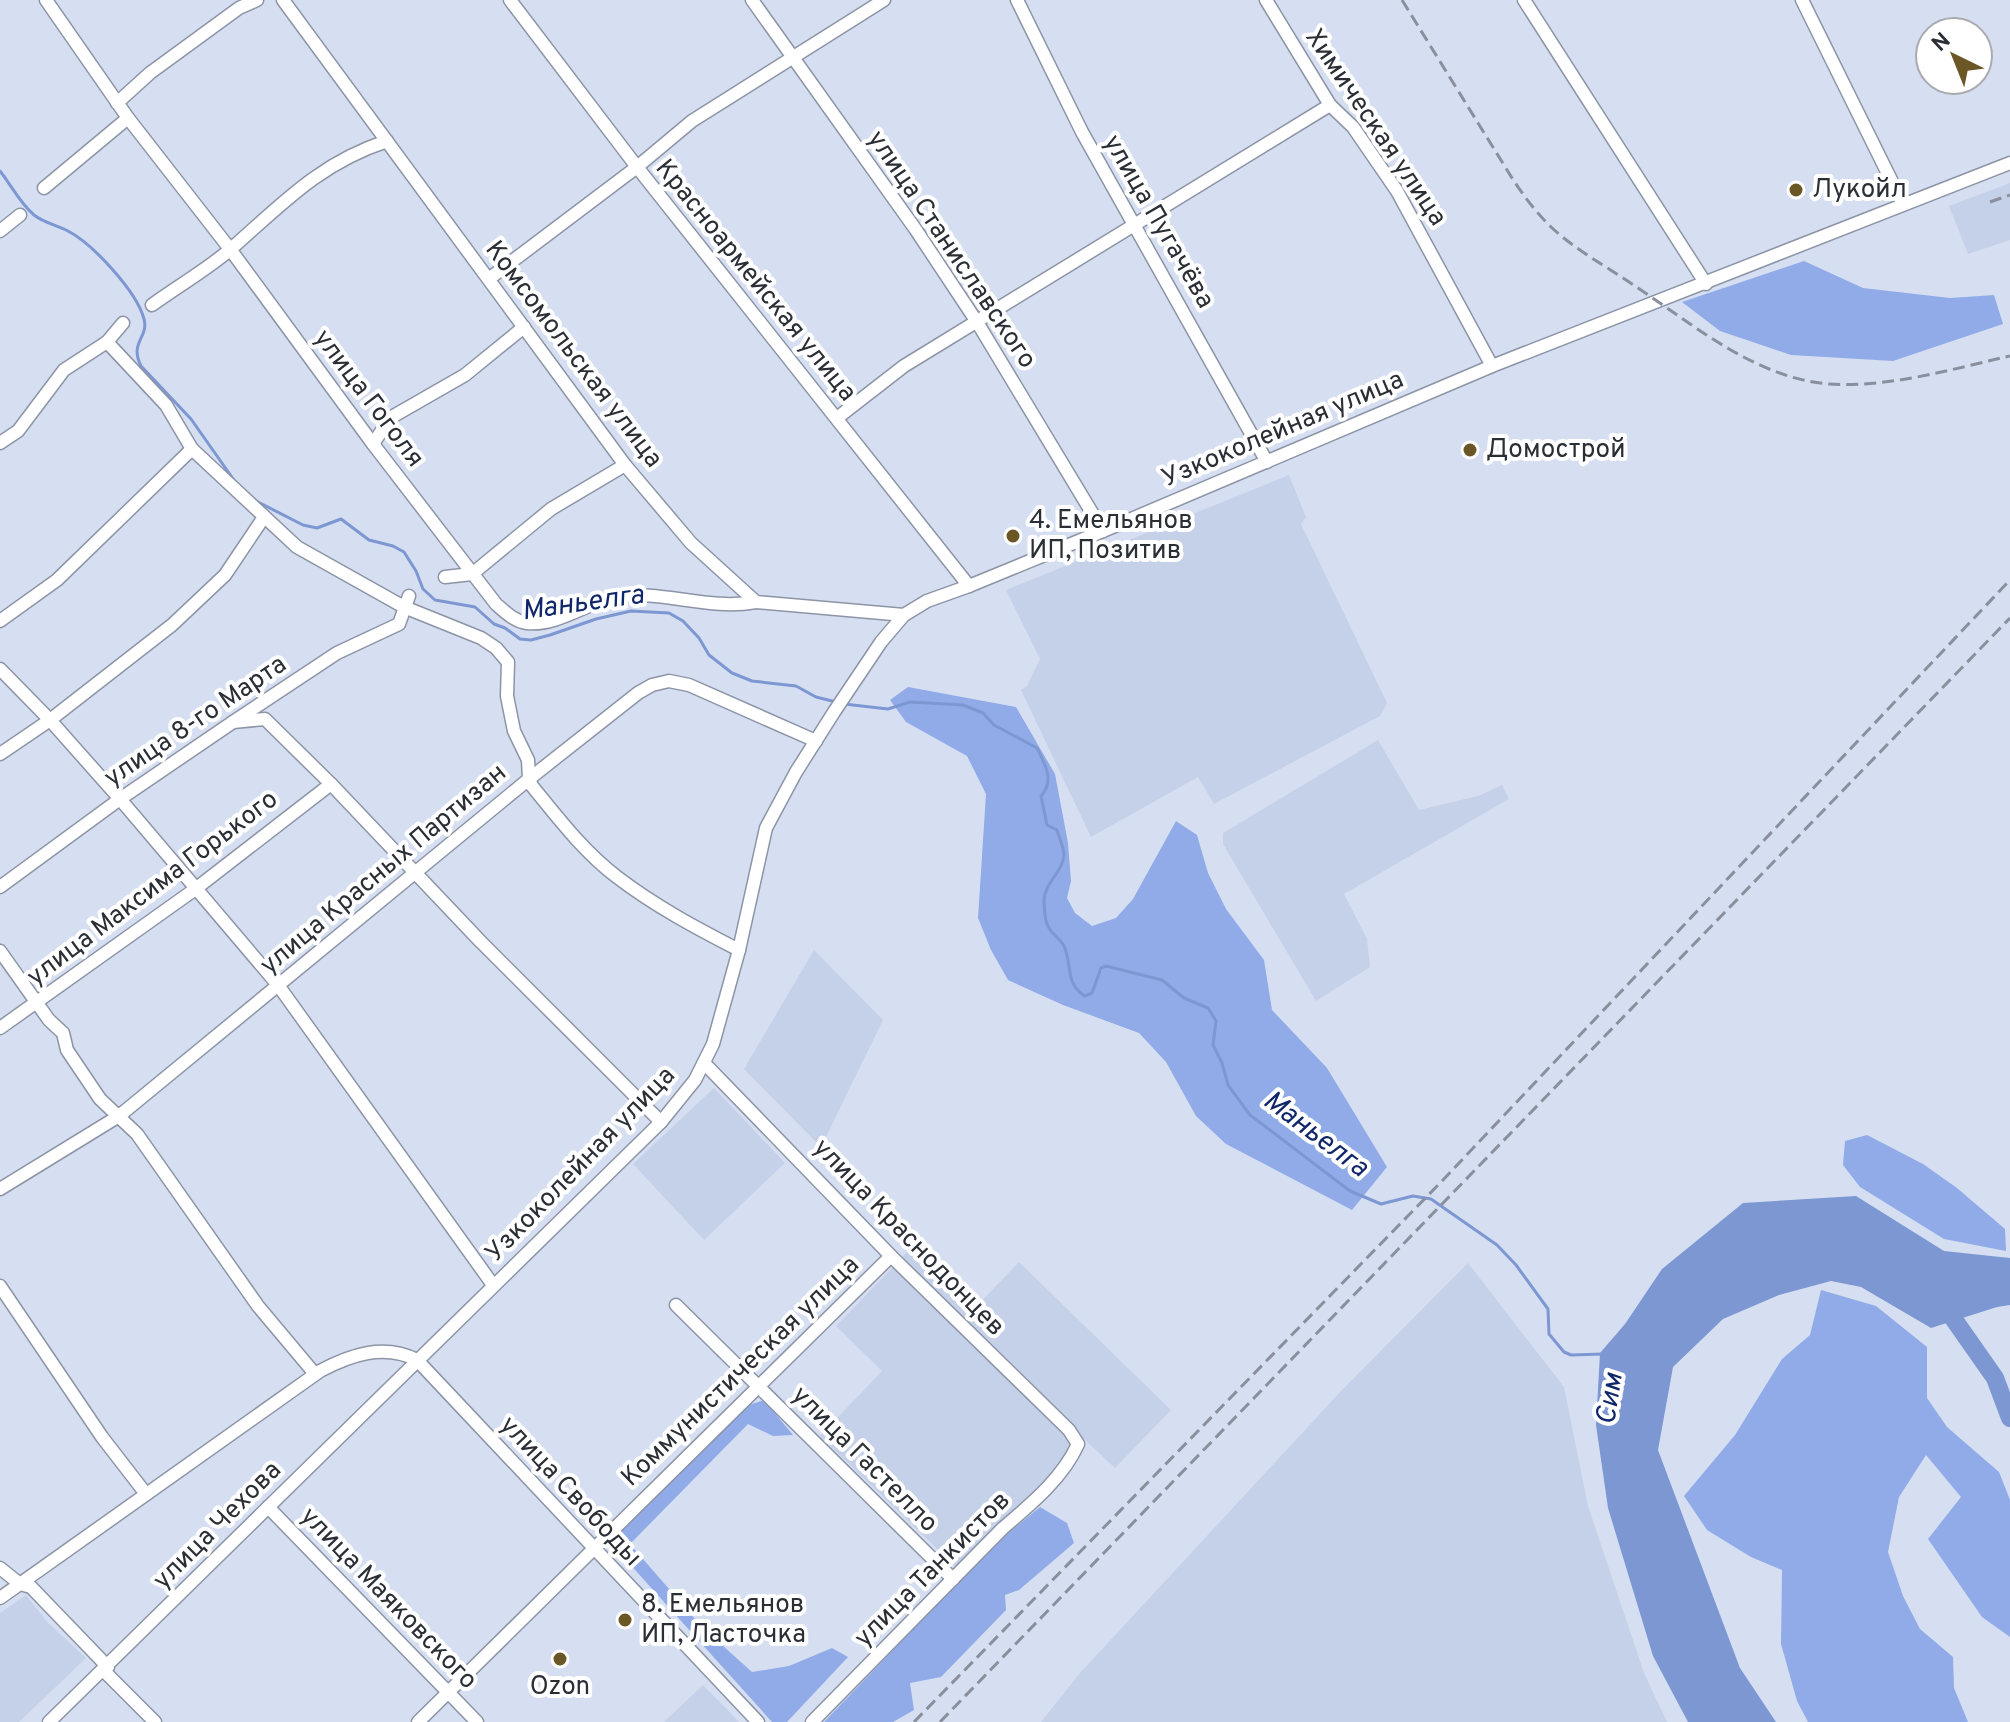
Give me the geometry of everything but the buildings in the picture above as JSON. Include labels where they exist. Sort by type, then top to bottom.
[{"type":"street","name":"улица Гоголя","points":[[46,0],[128,118],[230,249],[373,444],[472,574],[510,617],[527,623],[561,618],[614,597],[657,596],[699,604],[733,606],[756,602]]},
{"type":"street","points":[[117,103],[150,73],[239,8],[257,0]]},
{"type":"street","name":"Комсомольская улица","points":[[283,0],[625,465],[691,543],[756,602]]},
{"type":"street","name":"Красноармейская улица","points":[[510,0],[637,167],[969,586]]},
{"type":"street","name":"улица Станиславского","points":[[752,0],[916,230],[977,322],[1103,531]]},
{"type":"street","points":[[490,278],[637,167],[692,121],[884,0]]},
{"type":"street","name":"улица Пугачёва","points":[[1017,0],[1075,118],[1267,462]]},
{"type":"street","name":"Химическая улица","points":[[1266,0],[1330,105],[1353,127],[1397,191],[1492,366]]},
{"type":"street","points":[[1524,0],[1706,284]]},
{"type":"street","points":[[1802,0],[1903,204]]},
{"type":"street","points":[[837,418],[904,366],[1330,105]]},
{"type":"street","points":[[44,188],[128,118]]},
{"type":"street","points":[[152,305],[230,249],[265,215],[315,176],[361,150],[387,141]]},
{"type":"street","name":"Узкоколейная улица","points":[[417,1360],[661,1122],[684,1096],[705,1064],[739,950],[766,828],[849,688],[904,615],[927,601],[1103,531],[1492,366],[2010,163]]},
{"type":"street","points":[[0,231],[20,215]]},
{"type":"street","points":[[0,443],[18,431],[64,370],[107,342],[123,323]]},
{"type":"street","points":[[373,444],[390,418],[465,375],[524,327]]},
{"type":"street","points":[[107,342],[166,405],[192,449],[297,547],[496,648],[508,662],[507,696],[514,731],[528,760],[529,779],[575,838],[615,875],[680,920],[739,950]]},
{"type":"street","points":[[0,621],[57,580],[192,449]]},
{"type":"street","points":[[445,577],[472,574],[551,509],[625,465]]},
{"type":"street","points":[[0,754],[50,720],[172,625],[225,575],[264,517]]},
{"type":"street","name":"улица 8-го Марта","points":[[0,887],[120,799],[337,653],[399,624],[406,601]]},
{"type":"street","points":[[756,602],[904,615]]},
{"type":"street","points":[[0,669],[120,799],[194,890],[278,985],[493,1285]]},
{"type":"street","name":"улица Красных Партизан","points":[[0,1189],[119,1116],[529,779],[652,685],[669,681],[689,685],[816,741]]},
{"type":"street","points":[[233,722],[265,719],[661,1122]]},
{"type":"street","name":"улица Максима Горького","points":[[0,1028],[194,890],[331,784]]},
{"type":"street","points":[[0,951],[49,1020],[63,1033],[67,1050],[100,1099],[137,1134],[258,1306],[315,1374]]},
{"type":"street","name":"улица Краснодонцев","points":[[705,1064],[891,1256],[1069,1430],[1078,1444]]},
{"type":"street","name":"Коммунистическая улица","points":[[418,1722],[891,1256]]},
{"type":"street","points":[[0,1286],[102,1437],[146,1494]]},
{"type":"street","name":"улица Гастелло","points":[[676,1305],[953,1579]]},
{"type":"street","points":[[0,1598],[315,1374],[343,1359],[367,1352],[391,1352],[417,1360]]},
{"type":"street","name":"улица Чехова","points":[[49,1722],[417,1360]]},
{"type":"street","name":"улица Свободы","points":[[417,1360],[758,1722]]},
{"type":"street","name":"улица Танкистов","points":[[812,1722],[1003,1528],[1029,1506],[1073,1456],[1078,1444]]},
{"type":"street","name":"улица Маяковского","points":[[268,1507],[477,1722]]},
{"type":"street","points":[[0,1568],[20,1584],[31,1587],[155,1722]]},
{"type":"shaded area","points":[[2010,183],[2010,240],[1968,254],[1949,206]]},
{"type":"shaded area","points":[[1804,261],[1863,288],[1950,298],[1994,295],[2003,324],[1893,361],[1791,355],[1720,331],[1682,302]]},
{"type":"shaded area","points":[[1289,475],[1306,517],[1301,524],[1387,703],[1380,716],[1214,804],[1198,777],[1091,837],[1021,690],[1027,686],[1040,659],[1006,590]]},
{"type":"shaded area","points":[[908,687],[1016,707],[1055,774],[1068,843],[1071,881],[1067,898],[1075,913],[1092,926],[1116,918],[1133,899],[1176,821],[1197,835],[1208,873],[1226,909],[1264,960],[1272,1010],[1327,1068],[1387,1167],[1352,1210],[1226,1144],[1196,1116],[1166,1062],[1139,1033],[1063,1005],[1008,980],[978,918],[986,794],[967,756],[906,722],[890,700]]},
{"type":"shaded area","points":[[1378,740],[1419,810],[1478,796],[1502,785],[1509,799],[1344,894],[1367,939],[1370,967],[1316,1001],[1223,844],[1223,833]]},
{"type":"shaded area","points":[[814,950],[883,1020],[821,1147],[744,1069]]},
{"type":"shaded area","points":[[714,1088],[785,1163],[704,1240],[633,1164]]},
{"type":"shaded area","points":[[1867,1135],[1923,1164],[1957,1188],[2005,1229],[2006,1251],[1944,1239],[1860,1187],[1843,1165],[1845,1141]]},
{"type":"shaded area","points":[[912,1247],[975,1308],[1019,1262],[1171,1410],[1115,1468],[1084,1439],[958,1569],[820,1436],[882,1371],[836,1326]]},
{"type":"shaded area","points":[[1468,1263],[1564,1387],[1588,1506],[1644,1673],[1667,1722],[1041,1722],[1080,1673],[1342,1390]]},
{"type":"shaded area","points":[[1821,1290],[1876,1306],[1927,1347],[1927,1398],[1947,1427],[1999,1472],[2010,1500],[2010,1637],[1982,1617],[1928,1539],[1961,1497],[1926,1455],[1899,1497],[1888,1552],[1903,1596],[1920,1629],[1953,1657],[1954,1688],[1968,1722],[1808,1722],[1797,1701],[1781,1644],[1782,1570],[1751,1557],[1707,1530],[1684,1496],[1735,1435],[1782,1359],[1810,1335]]},
{"type":"shaded area","points":[[764,1400],[793,1435],[773,1436],[748,1424],[630,1544],[702,1627],[752,1672],[789,1666],[832,1648],[848,1657],[787,1722],[772,1722],[609,1541],[746,1406]]},
{"type":"shaded area","points":[[1040,1507],[1067,1523],[1074,1543],[1019,1590],[1005,1595],[1006,1610],[941,1677],[910,1683],[914,1710],[893,1722],[824,1722],[995,1544]]},
{"type":"shaded area","points":[[26,1595],[48,1623],[86,1658],[19,1722],[0,1722],[0,1613]]},
{"type":"shaded area","points":[[703,1685],[739,1722],[664,1722]]},
{"type":"water","points":[[1856,1196],[1944,1251],[2010,1258],[2010,1305],[1931,1328],[1861,1287],[1831,1281],[1779,1295],[1723,1319],[1673,1367],[1658,1450],[1740,1668],[1776,1722],[1688,1722],[1653,1656],[1608,1508],[1596,1425],[1600,1353],[1625,1324],[1662,1269],[1743,1203]]},
{"type":"waterway","name":"Маньелга","points":[[0,171],[34,215],[78,237],[101,257],[133,296],[145,325],[137,351],[141,366],[191,419],[236,483]]},
{"type":"waterway","name":"Маньелга","points":[[256,501],[303,525],[317,528],[341,519],[369,540],[393,546],[404,552],[423,589],[435,600],[475,607],[494,624],[520,639],[531,640],[631,611],[669,613],[683,621],[709,655],[732,673],[752,681],[796,686],[816,697],[836,702]]},
{"type":"waterway","name":"Маньелга","points":[[844,704],[888,709],[910,702],[963,705],[983,713],[994,725],[1037,748],[1048,778],[1041,796],[1047,825],[1057,830],[1064,855],[1045,895],[1045,917],[1049,929],[1064,946],[1074,986],[1085,996],[1092,993],[1101,968],[1106,966],[1162,980],[1184,998],[1208,1008],[1216,1021],[1213,1045],[1228,1085],[1250,1115],[1350,1191],[1381,1204],[1413,1196],[1431,1199],[1497,1245],[1516,1265],[1548,1309],[1549,1334],[1564,1352],[1571,1355],[1603,1354]]},
{"type":"waterway","name":"Сим","points":[[1941,1301],[1995,1378],[2010,1418]]},
{"type":"railway","points":[[1402,0],[1512,178],[1545,220],[1580,250],[1726,347],[1776,372],[1829,384],[1897,380],[2010,356]]},
{"type":"railway","points":[[1990,202],[2010,195]]},
{"type":"railway","points":[[914,1722],[1442,1181],[2010,580]]},
{"type":"railway","points":[[940,1722],[2010,618]]},
{"type":"place","name":"Лукойл","points":[[1796,190]]},
{"type":"place","name":"Домострой","points":[[1470,450]]},
{"type":"place","name":"4. Емельянов ИП, Позитив","points":[[1013,536]]},
{"type":"place","name":"8. Емельянов ИП, Ласточка","points":[[625,1620]]},
{"type":"place","name":"Ozon","points":[[560,1659]]}]
